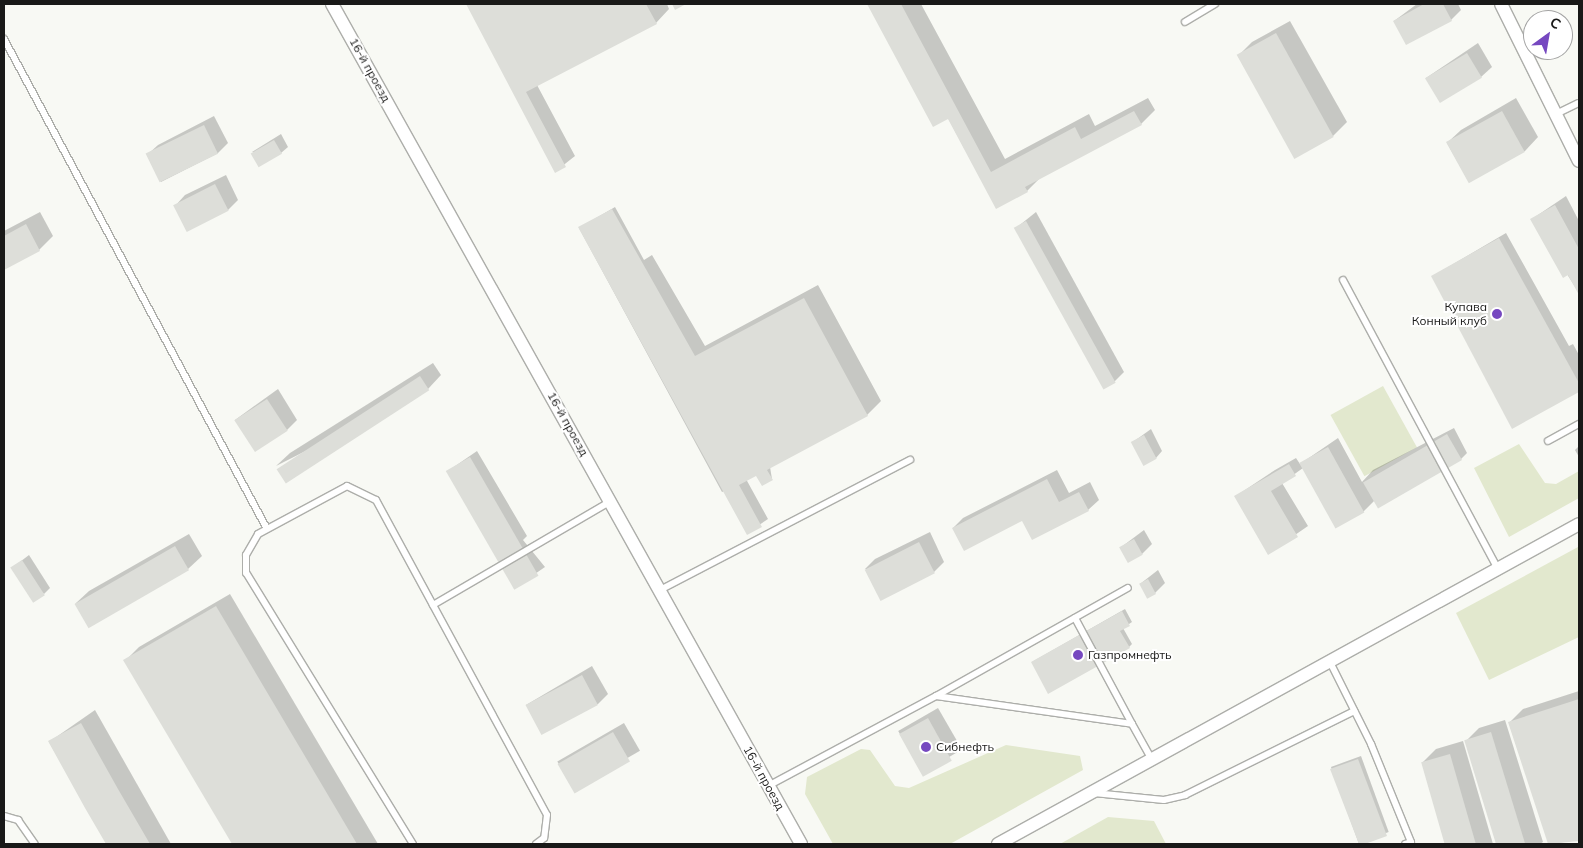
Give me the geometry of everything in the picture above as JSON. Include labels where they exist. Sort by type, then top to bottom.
[{"type":"street","name":"16-й проезд","points":[[332,4],[801,844]]},
{"type":"street","points":[[1501,4],[1579,161]]},
{"type":"street","points":[[998,844],[1579,524]]},
{"type":"lane","points":[[1197,4],[1202,12]]},
{"type":"lane","points":[[1185,22],[1216,4]]},
{"type":"lane","points":[[4,40],[266,527]]},
{"type":"lane","points":[[1556,114],[1579,102]]},
{"type":"lane","points":[[1342,280],[1498,570]]},
{"type":"lane","points":[[1548,441],[1579,424]]},
{"type":"lane","points":[[660,590],[910,460]]},
{"type":"lane","points":[[414,844],[246,573],[246,555],[266,527],[347,486],[364,492],[376,500],[547,816],[544,838],[536,844]]},
{"type":"lane","points":[[433,605],[611,501]]},
{"type":"lane","points":[[768,786],[936,696],[1128,588]]},
{"type":"lane","points":[[1074,618],[1152,760]]},
{"type":"lane","points":[[1330,662],[1354,711],[1411,842],[1405,844]]},
{"type":"lane","points":[[936,696],[1132,724]]},
{"type":"lane","points":[[1090,793],[1164,800],[1185,795],[1354,711]]},
{"type":"lane","points":[[4,816],[18,820],[35,844]]},
{"type":"green space","points":[[1383,386],[1417,447],[1364,476],[1331,415]]},
{"type":"green space","points":[[1519,444],[1545,483],[1556,484],[1579,471],[1579,498],[1509,537],[1474,468]]},
{"type":"green space","points":[[1578,547],[1579,637],[1489,680],[1456,613]]},
{"type":"green space","points":[[1006,745],[1080,756],[1083,770],[950,844],[833,844],[805,794],[807,777],[861,749],[870,750],[895,786],[909,788]]},
{"type":"green space","points":[[1108,817],[1154,821],[1166,844],[1060,844]]},
{"type":"building","points":[[466,4],[646,4],[657,24],[526,92],[566,167],[555,173]]},
{"type":"building","points":[[672,4],[686,4],[675,10]]},
{"type":"building","points":[[867,4],[901,4],[991,172],[1075,127],[1081,139],[1134,111],[1142,125],[1025,187],[1028,192],[996,209],[948,119],[933,127]]},
{"type":"building","points":[[1424,4],[1443,4],[1452,21],[1406,45],[1393,21]]},
{"type":"building","points":[[1276,33],[1334,137],[1294,159],[1237,55]]},
{"type":"building","points":[[1467,53],[1482,78],[1440,103],[1425,78]]},
{"type":"building","points":[[1502,111],[1525,152],[1469,183],[1446,142]]},
{"type":"building","points":[[204,125],[218,154],[160,182],[146,153]]},
{"type":"building","points":[[274,140],[282,154],[259,167],[251,154]]},
{"type":"building","points":[[215,184],[229,211],[187,232],[173,205]]},
{"type":"building","points":[[1555,205],[1579,249],[1579,295],[1568,275],[1563,278],[1530,219]]},
{"type":"building","points":[[612,209],[695,356],[804,298],[868,416],[767,470],[773,480],[762,486],[756,476],[739,485],[762,527],[747,535],[578,227]]},
{"type":"building","points":[[1026,221],[1116,383],[1103,390],[1014,228]]},
{"type":"building","points":[[26,224],[40,251],[4,270],[4,236]]},
{"type":"building","name":"Купава Конный клуб","points":[[1499,238],[1579,383],[1579,392],[1512,429],[1431,276]]},
{"type":"building","points":[[420,376],[429,390],[286,483],[277,469]]},
{"type":"building","points":[[267,399],[288,431],[255,452],[234,420]]},
{"type":"building","points":[[1447,434],[1462,460],[1378,508],[1363,482]]},
{"type":"building","points":[[1144,435],[1157,459],[1143,466],[1131,442]]},
{"type":"building","points":[[1328,447],[1364,513],[1335,529],[1299,463]]},
{"type":"building","points":[[470,457],[538,576],[514,590],[446,471]]},
{"type":"building","points":[[1289,464],[1296,476],[1271,491],[1298,537],[1268,555],[1234,496]]},
{"type":"building","points":[[1047,479],[1059,502],[1079,492],[1089,511],[1032,540],[1022,521],[964,551],[952,528]]},
{"type":"building","points":[[1134,539],[1143,555],[1128,563],[1119,547]]},
{"type":"building","points":[[919,542],[935,573],[881,601],[865,570]]},
{"type":"building","points":[[175,546],[189,570],[89,628],[75,604]]},
{"type":"building","points":[[22,560],[45,595],[33,603],[10,568]]},
{"type":"building","points":[[1148,579],[1156,594],[1147,599],[1139,584]]},
{"type":"building","points":[[216,606],[357,844],[232,844],[123,660]]},
{"type":"building","points":[[1122,611],[1130,626],[1120,631],[1130,648],[1048,694],[1031,662]]},
{"type":"building","points":[[582,675],[598,705],[541,735],[525,705]]},
{"type":"building","points":[[1579,699],[1579,841],[1548,844],[1508,722]]},
{"type":"building","name":"Сибнефть","points":[[928,718],[952,761],[923,777],[899,734]]},
{"type":"building","points":[[81,723],[150,844],[106,844],[85,808],[48,741]]},
{"type":"building","points":[[613,732],[630,761],[575,793],[558,764]]},
{"type":"building","points":[[1491,732],[1525,844],[1496,844],[1464,740]]},
{"type":"building","points":[[1450,754],[1476,844],[1445,844],[1421,762]]},
{"type":"building","points":[[1358,759],[1387,836],[1365,844],[1359,844],[1330,769]]},
{"type":"place","name":"Купава Конный клуб","points":[[1497,314]]},
{"type":"place","name":"Газпромнефть","points":[[1078,655]]},
{"type":"place","name":"Сибнефть","points":[[926,747]]}]
